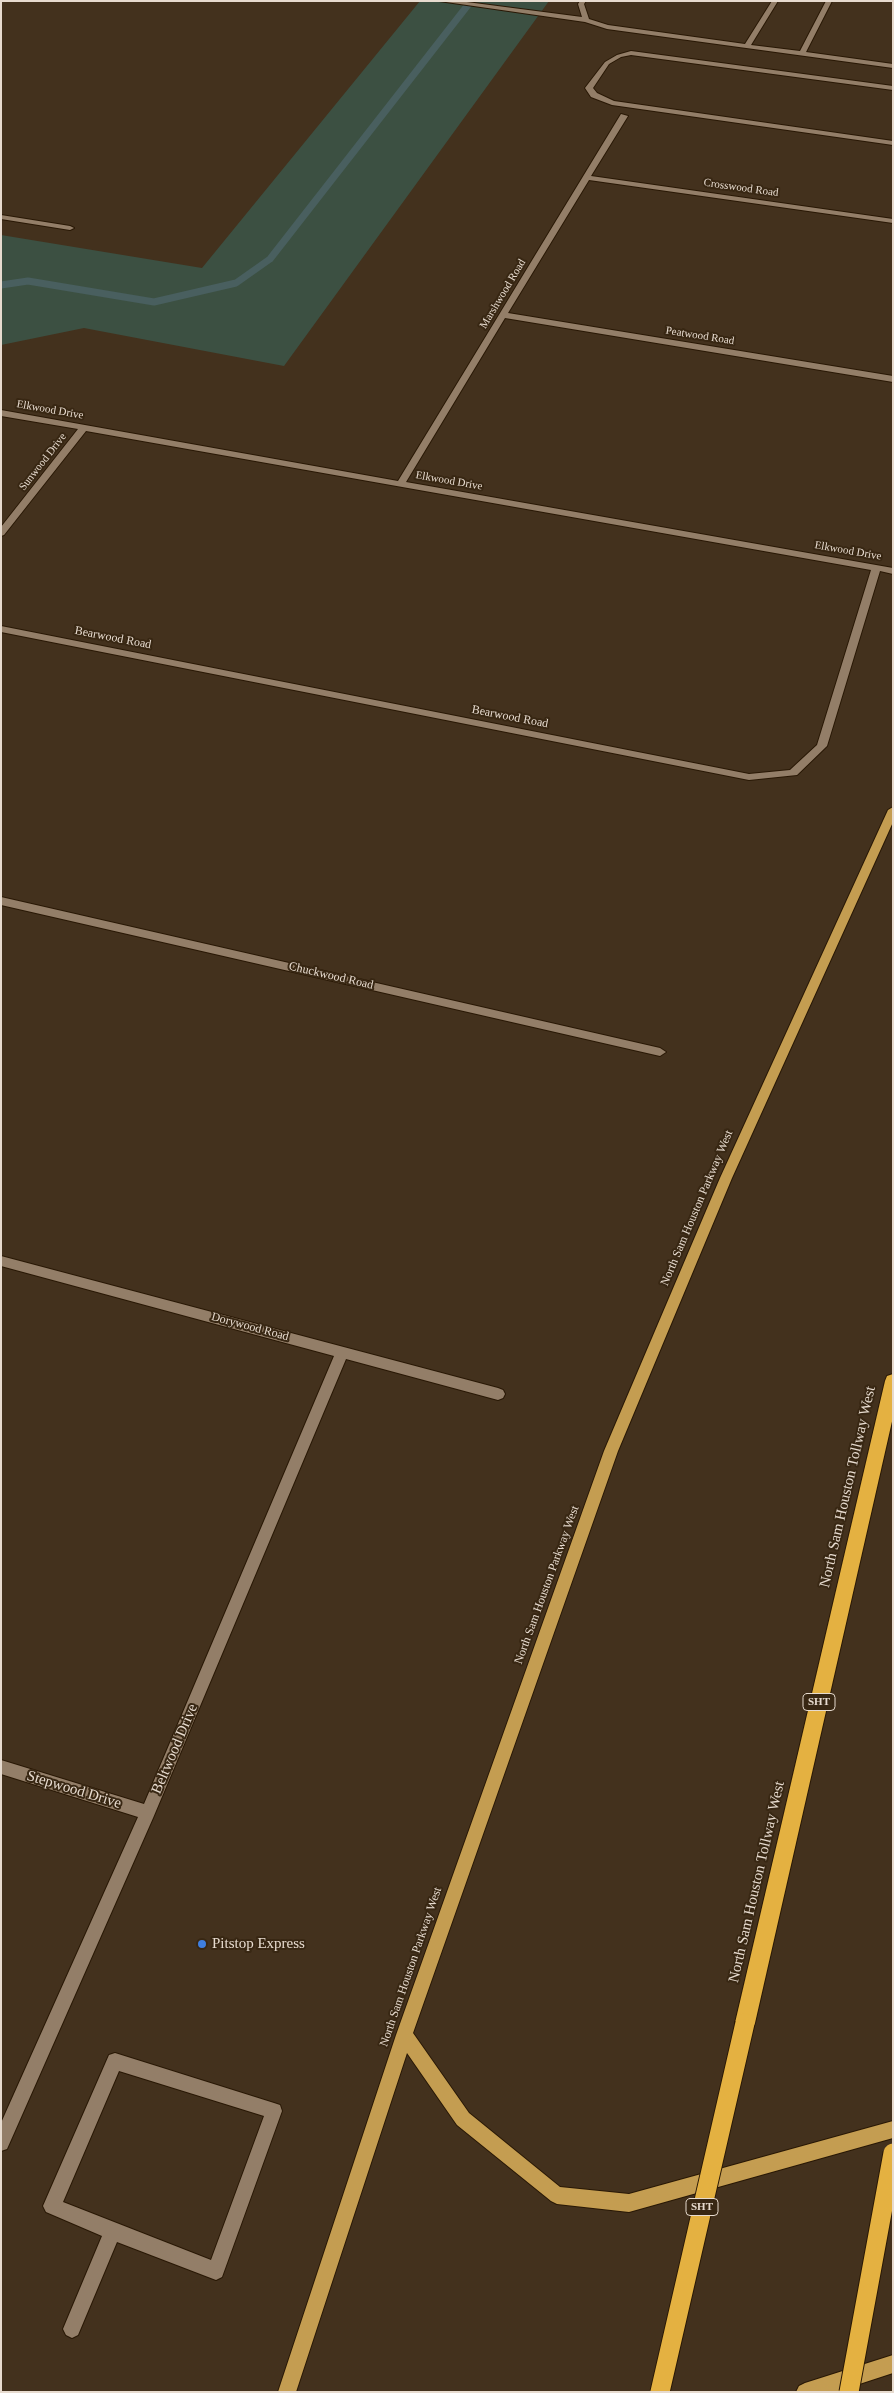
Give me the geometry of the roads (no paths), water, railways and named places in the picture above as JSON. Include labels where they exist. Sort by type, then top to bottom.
[{"type":"highway","name":"North Sam Houston Tollway West","points":[[660,2392],[893,1382]]},
{"type":"highway","points":[[849,2392],[893,2153]]},
{"type":"main road","name":"North Sam Houston Parkway West","points":[[287,2392],[404,2035],[612,1450],[726,1178],[893,810]]},
{"type":"main road","points":[[404,2035],[463,2119],[557,2195],[629,2203],[893,2129]]},
{"type":"main road","points":[[805,2392],[893,2364]]},
{"type":"street","points":[[442,1],[586,20],[606,27],[893,66]]},
{"type":"street","points":[[583,1],[581,4],[586,20]]},
{"type":"street","points":[[747,46],[775,1]]},
{"type":"street","points":[[802,54],[829,1]]},
{"type":"street","points":[[893,88],[650,54],[631,53],[619,56],[607,63],[589,88],[594,95],[612,103],[893,144]]},
{"type":"street","name":"Marshwood Road","points":[[401,483],[624,116]]},
{"type":"street","name":"Crosswood Road","points":[[587,178],[893,221]]},
{"type":"street","points":[[1,217],[70,228]]},
{"type":"street","name":"Peatwood Road","points":[[503,315],[893,380]]},
{"type":"street","name":"Elkwood Drive","points":[[1,413],[893,571]]},
{"type":"street","name":"Sunwood Drive","points":[[1,533],[84,427]]},
{"type":"street","name":"Bearwood Road","points":[[1,629],[749,777],[793,773],[822,746],[876,568]]},
{"type":"street","name":"Chuckwood Road","points":[[1,901],[660,1052]]},
{"type":"street","name":"Dorywood Road","points":[[1,1260],[498,1394]]},
{"type":"street","name":"Beltwood Drive","points":[[1,2143],[148,1813],[342,1352]]},
{"type":"street","name":"Stepwood Drive","points":[[1,1767],[148,1813]]},
{"type":"street","points":[[115,2061],[274,2111],[216,2271],[113,2232],[52,2206],[115,2061]]},
{"type":"street","points":[[72,2329],[113,2232]]},
{"type":"waterway","points":[[1,285],[28,281],[154,302],[236,283],[270,259],[471,1]]},
{"type":"place","name":"Pitstop Express","points":[[202,1944]]}]
